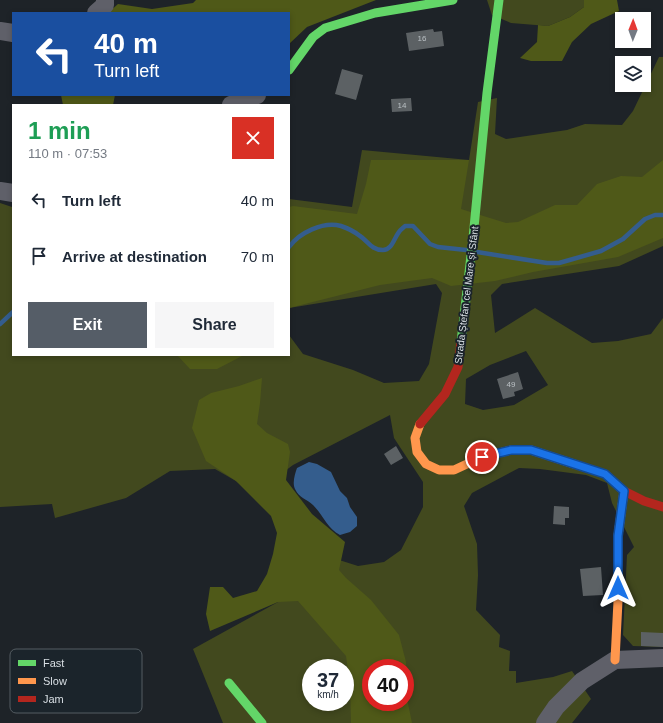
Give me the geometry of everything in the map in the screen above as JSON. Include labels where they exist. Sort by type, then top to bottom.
[{"type":"street","points":[[290,69],[312,37],[326,28],[375,14],[453,0]]},
{"type":"street","name":"Strada Ștefan cel Mare și Sfânt","points":[[499,0],[487,93],[473,238],[458,367],[446,394],[421,422],[415,438],[417,452],[426,464],[439,470],[454,470],[482,457],[511,450],[531,450],[605,474],[624,491],[644,501],[663,507]]},
{"type":"street","points":[[0,31],[12,33]]},
{"type":"street","points":[[233,104],[254,96]]},
{"type":"street","points":[[0,191],[12,193]]},
{"type":"street","points":[[615,660],[618,601],[618,536],[624,491]]},
{"type":"street","points":[[545,723],[556,707],[582,680],[615,660],[663,658]]},
{"type":"street","points":[[229,683],[262,723]]},
{"type":"green space","points":[[196,0],[376,0],[307,27],[290,43],[290,12],[109,12],[118,4],[152,9],[193,3]]},
{"type":"green space","points":[[487,0],[584,0],[584,7],[570,17],[548,26],[511,23],[492,15]]},
{"type":"green space","points":[[584,0],[617,0],[619,11],[591,24],[572,42],[562,61],[531,61],[520,58],[537,42],[538,25],[548,26],[570,17],[584,7]]},
{"type":"green space","points":[[659,57],[663,57],[663,246],[619,266],[502,284],[491,295],[495,333],[535,308],[592,343],[618,341],[651,334],[663,318],[663,647],[633,646],[623,635],[627,555],[634,547],[612,503],[607,483],[586,475],[519,468],[472,493],[464,506],[477,544],[478,575],[476,610],[500,635],[499,647],[510,651],[509,671],[516,671],[516,683],[553,677],[572,671],[591,699],[572,723],[223,723],[193,649],[298,591],[284,519],[236,481],[215,469],[170,471],[126,498],[55,518],[52,504],[0,507],[0,203],[12,207],[12,356],[290,356],[290,336],[303,354],[353,370],[384,383],[419,381],[429,364],[442,293],[436,284],[290,308],[290,199],[352,207],[362,150],[469,160],[478,102],[497,98],[495,134],[506,139],[567,130],[585,124],[622,125],[633,111],[642,92],[651,92],[651,74]],"holes":[[[526,351],[548,385],[514,405],[483,410],[465,404],[466,379],[490,365]],[[390,415],[394,438],[423,482],[423,507],[401,550],[384,562],[358,566],[336,559],[277,477],[293,465]]]},
{"type":"green space","points":[[61,96],[115,96],[113,104],[63,104]]},
{"type":"green space","points":[[371,160],[469,160],[461,209],[506,223],[518,222],[555,205],[577,205],[597,184],[621,176],[642,177],[663,160],[663,238],[618,257],[533,272],[495,281],[451,286],[432,278],[380,285],[290,308],[290,207],[357,214]]},
{"type":"green space","points":[[178,356],[242,356],[217,369],[190,369]]},
{"type":"green space","points":[[262,378],[257,424],[267,433],[288,444],[290,452],[286,480],[312,514],[345,542],[339,570],[371,600],[399,635],[405,659],[362,659],[362,711],[410,711],[412,723],[351,723],[351,711],[354,711],[354,659],[346,659],[346,656],[298,601],[278,602],[210,631],[206,614],[210,587],[223,587],[233,598],[257,591],[267,574],[277,533],[271,516],[236,481],[206,461],[192,428],[199,400],[211,393]]},
{"type":"water","points":[[309,462],[317,464],[331,472],[340,491],[347,498],[350,507],[357,517],[357,526],[350,532],[340,535],[336,532],[328,525],[313,505],[301,496],[294,487],[297,468]]},
{"type":"building","points":[[433,29],[434,32],[442,31],[444,46],[409,51],[406,33]]},
{"type":"building","points":[[342,69],[363,75],[356,100],[335,94]]},
{"type":"building","points":[[411,98],[412,111],[392,112],[391,99]]},
{"type":"building","points":[[518,372],[523,389],[514,392],[515,396],[503,399],[497,379]]},
{"type":"building","points":[[396,446],[403,458],[391,465],[384,454]]},
{"type":"building","points":[[554,506],[569,507],[569,518],[565,518],[565,525],[553,524]]},
{"type":"building","points":[[601,567],[603,595],[583,596],[580,569]]},
{"type":"building","points":[[641,632],[663,633],[663,647],[641,646]]},
{"type":"waterway","points":[[477,252],[547,263],[559,263],[601,251],[623,239],[645,219],[655,215],[663,215]]},
{"type":"waterway","points":[[290,246],[299,237],[312,229],[327,225],[334,225],[351,230],[375,249],[383,250],[391,246],[399,231],[405,226],[413,226],[430,244],[438,247],[466,250]]},
{"type":"waterway","points":[[0,324],[12,313]]},
{"type":"traffic: fast","points":[[290,69],[313,37],[325,28],[375,13],[453,0]]},
{"type":"traffic: fast","points":[[461,342],[487,93],[499,0]]},
{"type":"traffic: fast","points":[[229,683],[262,723]]},
{"type":"traffic: slow","points":[[420,424],[415,438],[417,452],[426,464],[439,470],[454,470],[482,457],[511,450],[531,450],[574,464]]},
{"type":"traffic: slow","points":[[615,660],[618,601],[618,536],[624,491]]},
{"type":"traffic: jam","points":[[420,424],[445,394],[458,367],[461,342]]},
{"type":"traffic: jam","points":[[574,464],[605,474],[624,491],[644,501],[663,507]]},
{"type":"route","points":[[482,457],[511,450],[531,450],[605,474],[624,491],[618,536],[618,588]]}]
